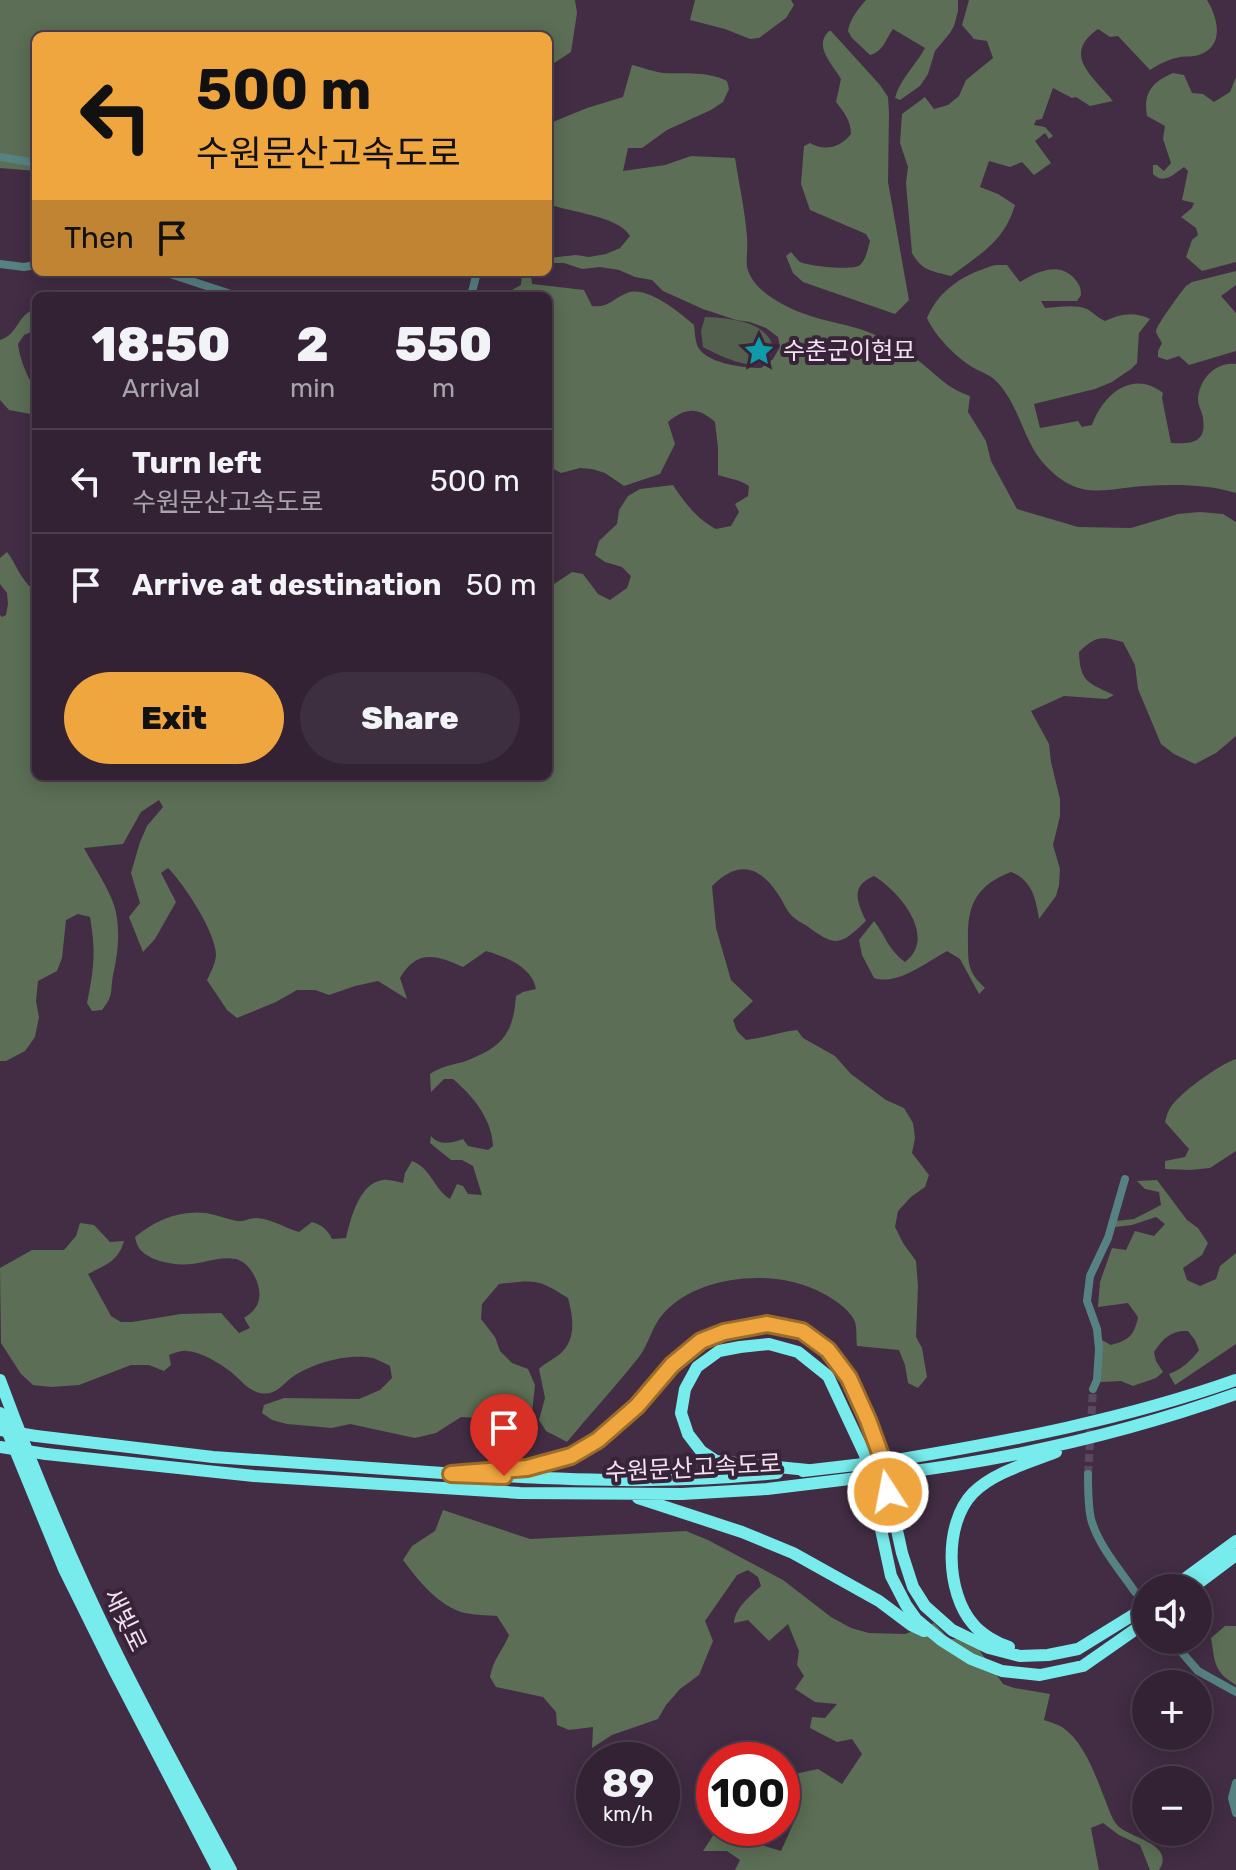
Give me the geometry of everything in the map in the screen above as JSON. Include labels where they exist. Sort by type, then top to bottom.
[{"type":"highway","points":[[451,1474],[527,1468],[571,1456],[598,1440],[637,1406],[672,1365],[701,1341],[724,1332],[767,1324],[802,1331],[828,1350],[849,1378],[880,1453],[902,1553],[913,1587],[925,1606],[952,1630],[989,1648],[1020,1656],[1048,1655],[1078,1649],[1132,1616]]},
{"type":"highway","points":[[808,1470],[716,1461],[701,1451],[688,1434],[681,1413],[685,1389],[697,1367],[719,1351],[769,1344],[798,1352],[828,1376],[865,1455],[891,1576],[916,1619],[941,1640]]},
{"type":"highway","name":"수원문산고속도로","points":[[0,1447],[254,1476],[441,1489],[682,1494],[767,1489],[897,1467],[1098,1420],[1236,1380]]},
{"type":"highway","name":"수원문산고속도로","points":[[897,1467],[947,1467],[1079,1442],[1236,1394]]},
{"type":"highway","name":"새빛로","points":[[3,1396],[100,1631],[218,1870]]},
{"type":"highway","name":"수원문산고속도로","points":[[0,1430],[213,1457],[451,1474],[557,1479],[728,1478],[808,1470],[857,1472]]},
{"type":"highway","points":[[1035,1655],[1000,1644],[975,1627],[963,1611],[951,1570],[954,1526],[973,1493],[996,1477],[1079,1442]]},
{"type":"highway","points":[[627,1495],[742,1532],[793,1553],[879,1601],[911,1625],[971,1659],[1002,1671],[1040,1675],[1083,1666],[1132,1632]]},
{"type":"highway","points":[[1191,1574],[1236,1541]]},
{"type":"highway","points":[[1211,1574],[1236,1555]]},
{"type":"highway","name":"새빛로","points":[[108,1648],[231,1870]]},
{"type":"street","points":[[0,157],[32,162]]},
{"type":"street","points":[[0,264],[32,266]]},
{"type":"street","points":[[176,276],[225,292]]},
{"type":"street","points":[[1093,1389],[1097,1380],[1099,1349],[1097,1329],[1087,1301],[1090,1276],[1108,1238],[1125,1179]]},
{"type":"street","points":[[1088,1474],[1093,1524],[1132,1587]]},
{"type":"street","points":[[1183,1654],[1198,1671],[1236,1692]]},
{"type":"street","points":[[1236,1783],[1232,1798],[1236,1813]]},
{"type":"green space","points":[[0,0],[575,0],[577,13],[571,52],[552,64],[552,32],[32,32],[32,171],[0,168]]},
{"type":"green space","points":[[695,0],[791,0],[794,5],[786,18],[759,38],[750,39],[690,20]]},
{"type":"green space","points":[[866,0],[958,0],[954,26],[935,51],[928,74],[920,86],[900,100],[895,98],[897,91],[925,48],[893,29],[881,48],[870,55],[848,31],[852,18]]},
{"type":"green space","points":[[969,0],[1207,0],[1217,31],[1213,45],[1207,51],[1197,56],[1172,59],[1150,70],[1118,36],[1110,37],[1098,29],[1087,39],[1082,48],[1084,65],[1113,101],[1090,106],[1053,88],[1042,119],[1036,120],[1034,125],[1045,127],[1053,136],[1049,139],[1045,133],[1035,141],[1051,163],[1034,175],[1022,162],[1010,167],[989,161],[980,187],[1015,205],[998,238],[951,276],[924,267],[912,253],[906,183],[908,167],[900,143],[902,114],[925,97],[934,109],[948,105],[959,96],[966,80],[993,58],[987,41],[974,39],[962,25]]},
{"type":"green space","points":[[829,31],[888,97],[888,182],[909,300],[895,314],[803,282],[793,273],[786,256],[791,252],[800,262],[812,265],[856,267],[864,260],[870,241],[866,234],[810,210],[801,184],[804,146],[810,143],[832,147],[851,134],[848,121],[836,102],[841,79],[823,49]]},
{"type":"green space","points":[[632,65],[660,72],[712,76],[727,81],[729,89],[723,102],[667,130],[642,148],[628,148],[623,171],[665,165],[691,156],[735,158],[746,227],[747,267],[755,283],[769,296],[794,310],[864,331],[886,341],[913,357],[951,387],[970,396],[968,412],[986,441],[991,461],[1017,509],[1078,527],[1131,528],[1178,514],[1200,512],[1223,514],[1236,522],[1236,736],[1216,753],[1195,764],[1174,754],[1161,744],[1138,689],[1135,665],[1123,642],[1099,639],[1079,652],[1081,670],[1088,681],[1114,695],[1106,699],[1064,696],[1031,711],[1049,744],[1060,799],[1060,816],[1053,845],[1060,869],[1056,896],[1039,919],[1034,897],[1018,875],[1011,872],[981,891],[972,908],[968,929],[970,967],[985,988],[979,994],[960,959],[947,951],[902,976],[883,980],[874,978],[862,955],[859,940],[874,921],[905,962],[914,952],[918,940],[911,915],[903,903],[874,876],[861,885],[858,895],[866,921],[838,941],[825,938],[794,917],[770,884],[755,872],[747,869],[730,872],[712,886],[716,928],[731,980],[753,1001],[733,1020],[737,1031],[746,1040],[797,1030],[803,1038],[835,1056],[851,1074],[886,1100],[904,1108],[913,1123],[915,1138],[912,1153],[929,1175],[925,1187],[898,1211],[895,1227],[916,1261],[916,1337],[922,1348],[927,1377],[918,1388],[908,1383],[899,1350],[857,1346],[852,1316],[834,1300],[812,1288],[770,1278],[730,1280],[693,1292],[677,1302],[659,1319],[639,1357],[567,1442],[546,1431],[539,1420],[545,1398],[539,1369],[560,1354],[569,1342],[572,1328],[570,1305],[568,1298],[535,1282],[499,1284],[482,1304],[481,1319],[495,1337],[500,1351],[512,1363],[528,1369],[535,1385],[532,1413],[509,1423],[495,1425],[479,1418],[461,1417],[436,1433],[415,1438],[350,1424],[332,1428],[287,1424],[262,1413],[264,1405],[284,1398],[359,1399],[380,1390],[392,1378],[390,1366],[363,1357],[341,1358],[319,1364],[299,1373],[274,1392],[265,1394],[251,1390],[210,1358],[185,1351],[169,1355],[171,1365],[164,1371],[149,1365],[131,1365],[79,1385],[33,1385],[21,1374],[1,1343],[0,1268],[32,1250],[64,1250],[76,1236],[80,1223],[94,1225],[110,1242],[124,1241],[114,1258],[88,1274],[111,1316],[121,1322],[132,1322],[181,1314],[221,1313],[239,1333],[250,1328],[244,1318],[255,1308],[259,1299],[257,1281],[246,1265],[230,1258],[171,1264],[149,1257],[138,1247],[135,1237],[168,1218],[196,1212],[237,1221],[261,1218],[299,1232],[312,1222],[324,1228],[332,1239],[346,1238],[362,1194],[383,1180],[403,1183],[412,1161],[424,1168],[450,1199],[457,1184],[463,1186],[468,1194],[482,1195],[473,1166],[462,1160],[451,1160],[430,1143],[431,1136],[442,1142],[463,1139],[468,1146],[488,1150],[493,1146],[485,1117],[468,1093],[453,1079],[444,1079],[431,1092],[430,1074],[478,1056],[497,1045],[512,1021],[516,996],[536,989],[534,981],[524,969],[486,951],[463,967],[428,957],[413,962],[400,978],[407,999],[378,981],[329,995],[315,990],[297,990],[237,1018],[227,1010],[207,980],[216,956],[211,935],[190,897],[168,868],[161,873],[176,902],[155,939],[143,952],[129,917],[140,903],[131,873],[147,826],[163,807],[159,800],[141,812],[123,844],[84,848],[108,890],[116,913],[117,949],[108,1001],[102,1010],[92,1011],[87,1003],[93,970],[93,940],[90,917],[78,914],[66,920],[62,958],[57,971],[38,981],[36,1001],[39,1017],[35,1037],[25,1051],[0,1061],[0,615],[6,615],[8,604],[7,593],[0,584],[0,558],[7,552],[32,589],[32,780],[552,780],[552,587],[572,572],[583,574],[598,594],[610,600],[627,588],[631,576],[622,567],[595,555],[599,541],[617,524],[619,510],[628,496],[640,489],[673,485],[692,510],[716,529],[731,526],[739,512],[735,504],[748,496],[749,486],[718,475],[715,422],[697,411],[686,411],[668,422],[675,444],[660,474],[624,486],[605,473],[592,469],[580,468],[561,473],[552,468],[552,292],[508,292],[521,285],[522,276],[531,276],[532,284],[584,290],[592,306],[607,304],[627,293],[644,293],[663,302],[694,325],[698,348],[705,355],[738,366],[761,368],[773,359],[780,347],[778,337],[766,328],[703,309],[663,291],[652,280],[619,270],[600,267],[582,269],[552,263],[552,258],[606,254],[620,248],[630,236],[624,229],[605,219],[552,205],[552,122],[623,97]]},
{"type":"green space","points":[[1173,73],[1184,75],[1192,93],[1203,94],[1214,102],[1230,92],[1236,77],[1236,262],[1202,271],[1186,257],[1192,240],[1198,235],[1196,228],[1181,217],[1194,203],[1182,200],[1188,171],[1184,167],[1161,179],[1153,174],[1153,165],[1164,171],[1171,163],[1163,139],[1165,126],[1147,116],[1146,101],[1154,84]]},
{"type":"green space","points":[[995,265],[1007,265],[1020,282],[1054,269],[1074,278],[1081,290],[1077,301],[1041,301],[1045,308],[1083,307],[1105,321],[1127,314],[1150,319],[1139,333],[1137,363],[1131,369],[1095,389],[1034,404],[1040,428],[1078,421],[1082,427],[1092,425],[1111,395],[1130,385],[1140,384],[1152,386],[1163,393],[1171,443],[1196,441],[1204,427],[1198,399],[1205,378],[1215,368],[1236,364],[1236,493],[1179,485],[1081,489],[1059,478],[1047,467],[1032,447],[1012,403],[998,383],[952,351],[927,318],[946,290],[974,273]]},
{"type":"green space","points":[[1236,271],[1236,285],[1221,296],[1236,313],[1236,351],[1189,365],[1179,356],[1167,360],[1158,357],[1162,343],[1157,328],[1186,286]]},
{"type":"green space","points":[[32,310],[32,332],[24,335],[18,344],[32,384],[32,414],[9,410],[0,400],[0,340],[11,334]]},
{"type":"green space","points":[[705,317],[736,320],[756,327],[764,332],[773,349],[765,360],[752,364],[717,354],[703,347],[701,331]]},
{"type":"green space","points":[[1236,1059],[1236,1151],[1210,1168],[1165,1169],[1165,1161],[1185,1157],[1189,1149],[1165,1122],[1169,1110],[1180,1096],[1199,1081]]},
{"type":"green space","points":[[1157,1180],[1208,1243],[1202,1255],[1183,1268],[1187,1280],[1200,1286],[1216,1279],[1220,1266],[1236,1253],[1236,1344],[1175,1385],[1169,1374],[1186,1364],[1199,1350],[1188,1331],[1177,1332],[1164,1339],[1154,1352],[1163,1372],[1156,1378],[1133,1386],[1121,1381],[1101,1382],[1100,1339],[1111,1345],[1126,1339],[1135,1329],[1138,1317],[1128,1303],[1098,1307],[1100,1282],[1112,1248],[1126,1250],[1135,1231],[1154,1236],[1165,1224],[1156,1217],[1115,1227],[1116,1221],[1134,1219],[1161,1205],[1159,1192],[1145,1189],[1137,1181]]},
{"type":"green space","points":[[443,1510],[530,1539],[686,1531],[783,1580],[831,1617],[851,1628],[869,1633],[905,1634],[934,1623],[949,1639],[961,1639],[978,1648],[1003,1684],[1050,1694],[1044,1720],[1062,1727],[1077,1741],[1093,1769],[1113,1820],[1132,1834],[1132,1841],[1103,1823],[1091,1828],[1099,1870],[735,1870],[740,1860],[727,1851],[703,1851],[706,1846],[765,1846],[781,1851],[783,1846],[800,1846],[800,1773],[818,1769],[842,1784],[862,1754],[852,1739],[837,1742],[810,1728],[812,1717],[825,1718],[837,1704],[815,1702],[795,1689],[804,1676],[797,1665],[799,1651],[788,1624],[769,1641],[748,1620],[734,1623],[740,1607],[761,1586],[758,1577],[748,1570],[737,1575],[705,1621],[713,1641],[699,1675],[680,1689],[658,1719],[612,1735],[601,1742],[592,1742],[593,1727],[569,1730],[557,1725],[556,1712],[543,1697],[496,1687],[490,1677],[491,1671],[509,1635],[497,1616],[465,1613],[446,1605],[422,1584],[403,1560],[412,1546],[435,1531]]},
{"type":"green space","points":[[1225,1626],[1236,1626],[1236,1685],[1219,1671],[1212,1637]]},
{"type":"green space","points":[[1140,1846],[1154,1846],[1161,1854],[1163,1861],[1159,1870],[1150,1870]]},
{"type":"tunnel","points":[[1088,1474],[1093,1389]]},
{"type":"place","name":"수춘군이현묘","points":[[759,351]]},
{"type":"route","points":[[504,1476],[451,1474],[527,1468],[571,1456],[598,1440],[637,1406],[672,1365],[701,1341],[724,1332],[767,1324],[802,1331],[828,1350],[849,1378],[880,1453],[888,1492]]}]
